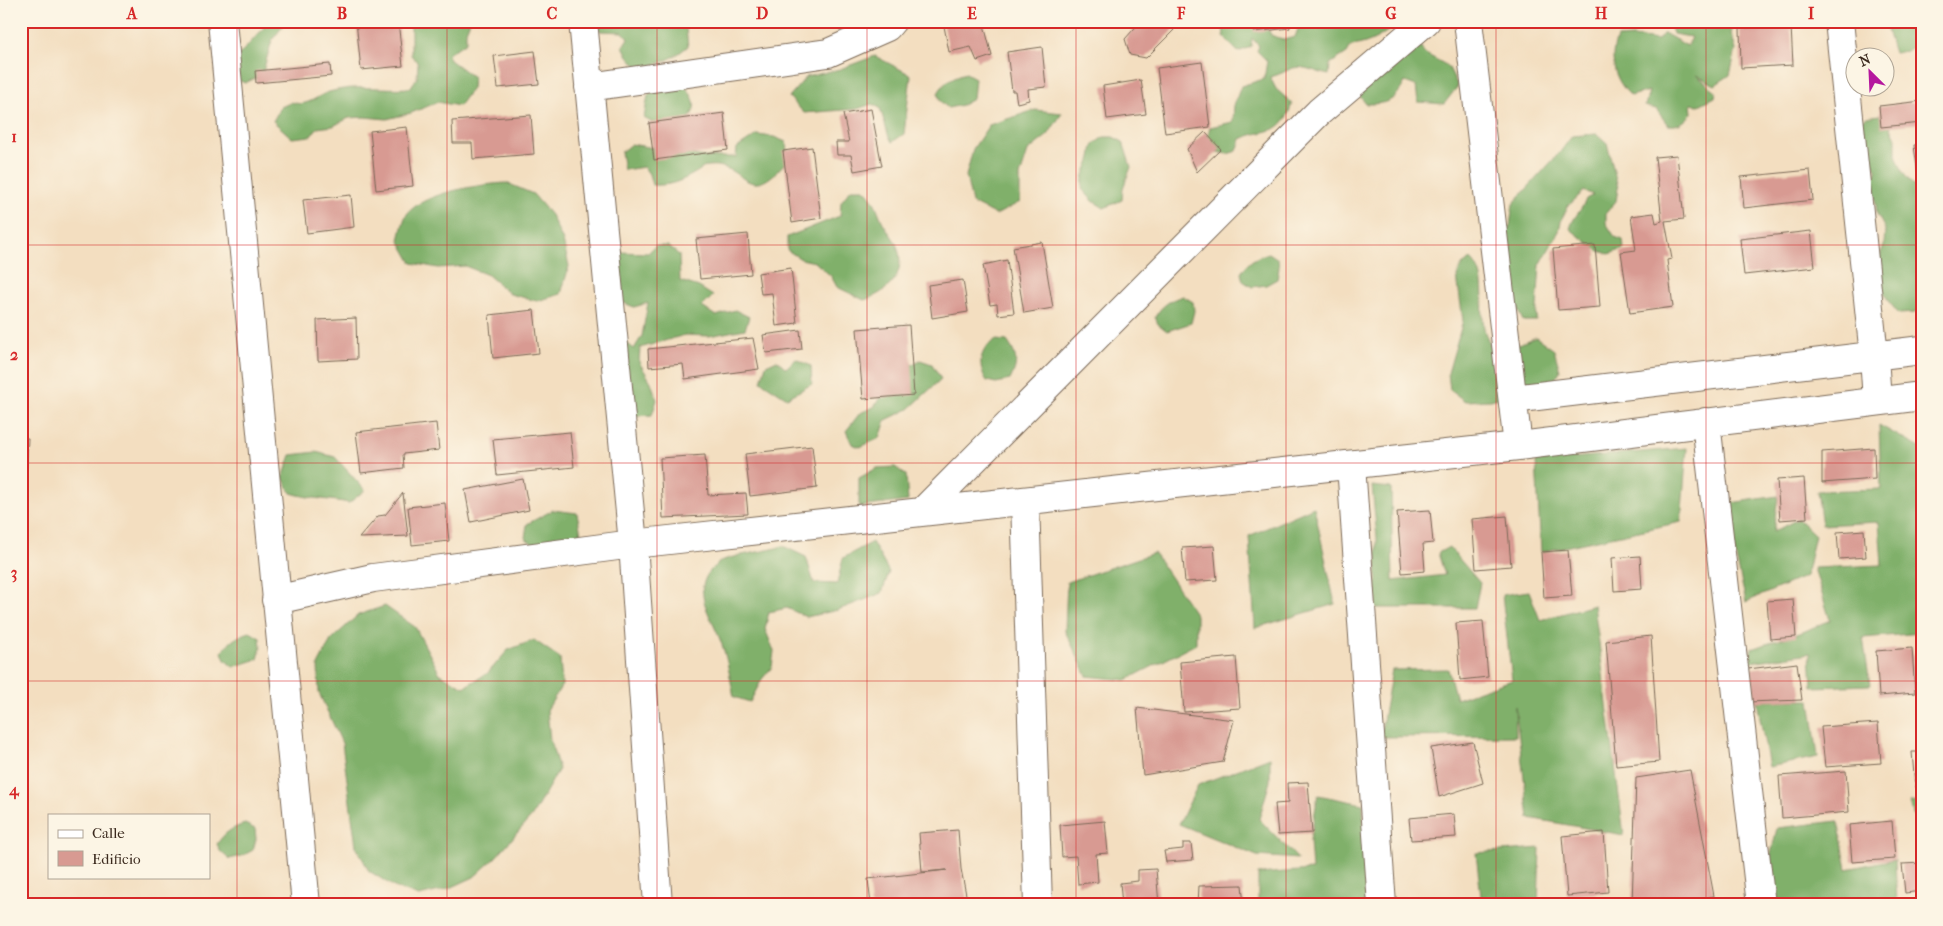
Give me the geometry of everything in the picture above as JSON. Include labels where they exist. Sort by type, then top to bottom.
[{"type":"street","points":[[222,21],[306,905]]},
{"type":"street","points":[[583,21],[633,544],[658,905]]},
{"type":"street","points":[[589,87],[828,53],[887,27],[892,21]]},
{"type":"street","points":[[922,512],[1319,112],[1426,21]]},
{"type":"street","points":[[1468,21],[1518,446]]},
{"type":"street","points":[[1839,21],[1874,356],[1877,402]]},
{"type":"street","points":[[1513,399],[1922,350]]},
{"type":"street","points":[[276,600],[373,578],[633,544],[1518,446],[1922,396]]},
{"type":"street","points":[[1706,422],[1761,905]]},
{"type":"street","points":[[1351,465],[1382,905]]},
{"type":"street","points":[[1025,501],[1038,905]]},
{"type":"green space","points":[[252,21],[287,21],[272,40],[262,75],[245,83],[235,79],[237,57],[264,28],[260,22]]},
{"type":"green space","points":[[411,21],[470,21],[466,31],[466,42],[448,54],[450,60],[473,77],[472,88],[459,106],[438,102],[411,113],[387,119],[349,118],[333,126],[317,128],[311,136],[292,138],[273,121],[281,107],[292,102],[307,103],[329,92],[349,88],[410,88],[417,78],[418,63],[411,55]]},
{"type":"green space","points":[[595,21],[680,21],[686,29],[688,46],[677,55],[658,64],[637,66],[628,56],[623,46],[628,38],[623,32],[600,31]]},
{"type":"green space","points":[[753,21],[811,21],[806,25],[782,33],[755,24]]},
{"type":"green space","points":[[1218,21],[1264,21],[1271,35],[1283,40],[1295,37],[1301,21],[1401,21],[1378,38],[1351,46],[1347,53],[1330,64],[1329,75],[1297,67],[1270,77],[1276,89],[1292,103],[1288,114],[1278,127],[1241,139],[1237,151],[1227,154],[1212,151],[1206,142],[1210,127],[1233,122],[1234,105],[1241,86],[1264,79],[1267,61],[1257,51],[1259,46],[1252,38],[1251,47],[1238,52],[1224,37],[1223,25]]},
{"type":"green space","points":[[1669,21],[1751,21],[1745,28],[1733,29],[1731,33],[1736,50],[1730,75],[1715,85],[1696,75],[1716,91],[1715,97],[1699,105],[1691,104],[1692,113],[1682,123],[1676,125],[1668,125],[1656,109],[1645,106],[1649,91],[1631,96],[1625,90],[1617,77],[1613,62],[1614,46],[1617,38],[1633,37],[1658,40],[1664,33],[1687,46],[1691,37],[1673,34]]},
{"type":"green space","points":[[1888,21],[1922,21],[1922,46],[1916,44],[1907,51],[1896,53],[1896,48],[1892,48],[1885,24]]},
{"type":"green space","points":[[1417,39],[1424,53],[1448,66],[1458,86],[1444,104],[1418,102],[1416,86],[1405,82],[1398,93],[1390,100],[1366,104],[1356,91]]},
{"type":"green space","points":[[875,56],[911,75],[904,134],[892,142],[880,108],[872,104],[857,109],[804,113],[789,97],[806,77],[840,69]]},
{"type":"green space","points":[[966,73],[975,78],[973,99],[962,105],[948,108],[940,101],[938,93],[949,80]]},
{"type":"green space","points":[[681,81],[693,98],[694,103],[693,112],[685,125],[660,127],[644,118],[648,95],[664,85]]},
{"type":"green space","points":[[1035,110],[1062,113],[1048,135],[1028,151],[1020,176],[1020,202],[996,215],[972,203],[966,176],[973,149],[989,125]]},
{"type":"green space","points":[[1885,114],[1896,138],[1896,155],[1903,173],[1918,191],[1922,191],[1922,221],[1919,222],[1922,239],[1922,304],[1915,313],[1899,314],[1889,302],[1872,271],[1884,246],[1885,229],[1877,214],[1873,180],[1877,172],[1862,138],[1861,121],[1867,117]]},
{"type":"green space","points":[[1597,134],[1607,143],[1618,188],[1616,201],[1606,213],[1606,223],[1615,237],[1623,240],[1624,249],[1609,254],[1599,251],[1570,229],[1586,199],[1593,195],[1584,191],[1568,206],[1561,221],[1559,231],[1540,265],[1536,321],[1523,321],[1516,306],[1501,245],[1510,226],[1513,204],[1561,151],[1572,136]]},
{"type":"green space","points":[[757,135],[774,137],[786,142],[788,159],[774,174],[763,181],[754,183],[721,167],[709,166],[674,183],[652,185],[649,174],[644,167],[624,170],[621,152],[631,144],[705,157],[736,157],[737,148]]},
{"type":"green space","points":[[1104,137],[1113,137],[1123,142],[1131,167],[1123,188],[1122,200],[1104,208],[1093,201],[1082,189],[1084,175],[1091,159],[1093,146]]},
{"type":"green space","points":[[507,183],[533,194],[551,215],[563,241],[569,266],[561,294],[537,301],[510,294],[488,275],[465,266],[438,268],[412,263],[399,240],[407,214],[415,206],[440,195],[469,187]]},
{"type":"green space","points":[[851,189],[864,189],[872,199],[882,221],[896,243],[900,259],[897,275],[893,282],[880,293],[864,300],[837,287],[831,276],[815,262],[801,259],[787,250],[787,237],[840,216],[841,202]]},
{"type":"green space","points":[[655,246],[668,246],[679,255],[680,281],[699,287],[713,296],[702,307],[716,316],[735,310],[749,317],[745,329],[709,336],[685,335],[640,348],[639,362],[651,382],[657,400],[652,415],[635,416],[630,404],[623,340],[634,349],[642,336],[648,303],[634,307],[602,294],[617,252],[648,253]]},
{"type":"green space","points":[[1269,253],[1278,259],[1277,279],[1266,285],[1252,287],[1243,281],[1241,273],[1246,265],[1256,258]]},
{"type":"green space","points":[[1471,259],[1482,281],[1483,320],[1485,333],[1491,345],[1501,356],[1514,347],[1536,337],[1554,350],[1560,371],[1553,382],[1491,400],[1465,401],[1450,390],[1448,373],[1463,321],[1457,276],[1462,265]]},
{"type":"green space","points":[[1183,296],[1193,302],[1194,311],[1191,323],[1167,331],[1158,324],[1155,317],[1160,309],[1174,299]]},
{"type":"green space","points":[[995,340],[1007,341],[1016,360],[1010,380],[996,383],[987,381],[981,364],[983,353]]},
{"type":"green space","points":[[796,359],[811,366],[812,384],[787,398],[761,381],[766,365],[777,360],[786,368]]},
{"type":"green space","points":[[920,360],[932,364],[941,379],[909,409],[886,420],[880,438],[860,447],[852,444],[846,431],[860,413],[874,407],[901,371]]},
{"type":"green space","points":[[1879,425],[1922,449],[1922,649],[1921,633],[1863,638],[1870,685],[1812,687],[1810,653],[1751,662],[1751,649],[1803,632],[1830,620],[1814,568],[1882,565],[1879,522],[1822,525],[1817,491],[1881,489]]},
{"type":"green space","points":[[1687,448],[1681,522],[1541,552],[1536,461]]},
{"type":"green space","points":[[316,452],[335,457],[365,490],[349,503],[305,497],[291,493],[283,478],[291,455]]},
{"type":"green space","points":[[895,467],[906,475],[908,501],[859,507],[859,478],[877,468]]},
{"type":"green space","points":[[1372,486],[1391,488],[1393,581],[1445,575],[1438,553],[1449,547],[1480,583],[1475,608],[1376,608],[1377,538]]},
{"type":"green space","points":[[1778,496],[1773,532],[1798,519],[1815,535],[1806,576],[1746,602],[1724,504]]},
{"type":"green space","points":[[1314,507],[1335,604],[1255,628],[1249,536]]},
{"type":"green space","points":[[553,510],[577,513],[581,534],[570,542],[536,546],[525,538],[527,524]]},
{"type":"green space","points":[[872,542],[889,572],[882,593],[838,610],[806,617],[787,608],[769,612],[765,629],[774,651],[772,667],[762,679],[750,702],[734,697],[724,651],[703,598],[705,580],[710,571],[724,560],[783,546],[806,557],[814,583],[837,584],[843,558]]},
{"type":"green space","points":[[1154,553],[1196,615],[1196,644],[1126,680],[1087,676],[1065,631],[1067,582]]},
{"type":"green space","points":[[1529,591],[1540,620],[1594,605],[1624,835],[1529,818],[1515,706],[1516,736],[1380,737],[1392,670],[1448,669],[1456,699],[1512,680],[1502,595]]},
{"type":"green space","points":[[385,606],[415,627],[440,674],[464,687],[488,673],[508,650],[534,640],[560,658],[562,685],[547,710],[550,740],[559,769],[532,816],[495,858],[474,877],[448,889],[419,896],[396,888],[369,871],[356,846],[342,743],[319,693],[318,665],[331,640],[358,615]]},
{"type":"green space","points":[[250,632],[260,638],[261,648],[258,659],[233,667],[225,660],[222,652],[234,639]]},
{"type":"green space","points":[[1810,700],[1818,757],[1769,767],[1757,701]]},
{"type":"green space","points":[[1270,757],[1270,781],[1259,819],[1298,859],[1257,856],[1179,824],[1198,785]]},
{"type":"green space","points":[[1318,795],[1363,804],[1366,905],[1258,905],[1258,874],[1312,870],[1310,840]]},
{"type":"green space","points":[[1922,801],[1922,845],[1910,803]]},
{"type":"green space","points":[[1838,821],[1847,869],[1895,859],[1897,905],[1812,905],[1760,902],[1777,828]]},
{"type":"green space","points":[[245,824],[255,829],[256,839],[253,850],[242,856],[229,859],[220,851],[217,844],[229,831]]},
{"type":"green space","points":[[1540,848],[1538,905],[1482,905],[1476,853]]},
{"type":"building","points":[[356,21],[398,21],[403,66],[361,70]]},
{"type":"building","points":[[943,21],[983,21],[992,56],[977,61],[971,47],[949,52]]},
{"type":"building","points":[[1141,21],[1165,21],[1174,30],[1146,58],[1130,55],[1125,39]]},
{"type":"building","points":[[1253,21],[1289,21],[1290,28],[1254,32]]},
{"type":"building","points":[[1791,26],[1793,65],[1741,68],[1740,28]]},
{"type":"building","points":[[1042,47],[1046,87],[1028,89],[1029,100],[1017,103],[1015,91],[1012,91],[1007,52]]},
{"type":"building","points":[[535,51],[539,84],[498,88],[494,56]]},
{"type":"building","points":[[1202,62],[1210,127],[1165,133],[1157,68]]},
{"type":"building","points":[[330,64],[331,76],[256,83],[255,71]]},
{"type":"building","points":[[1141,80],[1146,114],[1107,119],[1103,86]]},
{"type":"building","points":[[1922,101],[1922,123],[1881,127],[1879,106]]},
{"type":"building","points":[[871,109],[882,166],[854,171],[851,155],[837,155],[836,142],[849,142],[843,114]]},
{"type":"building","points":[[724,113],[728,150],[654,160],[649,123]]},
{"type":"building","points":[[531,115],[534,154],[473,159],[472,143],[453,143],[452,121]]},
{"type":"building","points":[[407,127],[413,186],[376,190],[370,131]]},
{"type":"building","points":[[1205,132],[1221,149],[1197,172],[1187,149]]},
{"type":"building","points":[[1922,144],[1922,175],[1918,176],[1914,145]]},
{"type":"building","points":[[812,147],[821,218],[792,223],[783,151]]},
{"type":"building","points":[[1677,155],[1684,219],[1665,221],[1672,259],[1667,260],[1673,307],[1630,313],[1621,252],[1636,250],[1631,216],[1654,213],[1656,223],[1662,221],[1655,157]]},
{"type":"building","points":[[1810,170],[1813,200],[1744,208],[1741,177]]},
{"type":"building","points":[[351,195],[354,227],[307,233],[303,200]]},
{"type":"building","points":[[1811,231],[1815,267],[1744,275],[1740,239]]},
{"type":"building","points":[[748,234],[751,274],[700,279],[696,239]]},
{"type":"building","points":[[1042,242],[1053,308],[1024,313],[1013,247]]},
{"type":"building","points":[[1595,245],[1600,307],[1558,310],[1553,249]]},
{"type":"building","points":[[1007,260],[1014,313],[998,315],[997,304],[990,305],[983,265]]},
{"type":"building","points":[[791,268],[797,323],[776,326],[772,293],[761,294],[758,273]]},
{"type":"building","points":[[963,280],[968,312],[932,318],[928,285]]},
{"type":"building","points":[[534,310],[539,353],[493,358],[489,315]]},
{"type":"building","points":[[356,318],[357,359],[318,361],[317,320]]},
{"type":"building","points":[[909,325],[914,395],[863,399],[857,329]]},
{"type":"building","points":[[800,330],[802,349],[766,353],[763,335]]},
{"type":"building","points":[[753,338],[759,369],[685,379],[683,364],[649,367],[648,349]]},
{"type":"building","points":[[436,423],[439,450],[403,454],[404,468],[361,473],[356,432]]},
{"type":"building","points":[[570,432],[574,467],[497,475],[493,439]]},
{"type":"building","points":[[21,438],[28,438],[25,501],[21,501]]},
{"type":"building","points":[[812,446],[817,488],[750,496],[745,454]]},
{"type":"building","points":[[1874,448],[1875,479],[1822,483],[1822,452]]},
{"type":"building","points":[[705,455],[708,495],[746,493],[748,514],[663,518],[660,458]]},
{"type":"building","points":[[1804,478],[1807,518],[1780,520],[1777,480]]},
{"type":"building","points":[[523,479],[529,510],[471,522],[465,490]]},
{"type":"building","points":[[403,493],[408,536],[359,538],[378,516],[385,515]]},
{"type":"building","points":[[445,503],[449,541],[412,545],[408,507]]},
{"type":"building","points":[[1430,510],[1433,543],[1423,544],[1425,571],[1402,573],[1397,512]]},
{"type":"building","points":[[1507,516],[1511,566],[1476,569],[1472,519]]},
{"type":"building","points":[[1864,530],[1866,557],[1839,559],[1837,532]]},
{"type":"building","points":[[1214,546],[1217,580],[1185,582],[1182,548]]},
{"type":"building","points":[[1568,550],[1572,596],[1544,598],[1541,552]]},
{"type":"building","points":[[1640,556],[1642,589],[1614,591],[1612,558]]},
{"type":"building","points":[[1793,599],[1796,637],[1770,639],[1767,601]]},
{"type":"building","points":[[1483,621],[1488,677],[1460,680],[1456,623]]},
{"type":"building","points":[[1651,636],[1659,762],[1616,766],[1606,641]]},
{"type":"building","points":[[1912,648],[1915,693],[1879,696],[1876,651]]},
{"type":"building","points":[[1236,657],[1240,708],[1184,712],[1180,662]]},
{"type":"building","points":[[1797,663],[1802,700],[1748,702],[1748,669]]},
{"type":"building","points":[[1137,708],[1234,720],[1223,762],[1143,775]]},
{"type":"building","points":[[1878,723],[1881,763],[1825,767],[1821,727]]},
{"type":"building","points":[[1473,742],[1483,783],[1439,797],[1431,748]]},
{"type":"building","points":[[1912,752],[1922,752],[1922,787],[1915,787]]},
{"type":"building","points":[[1690,770],[1714,896],[1677,905],[1632,905],[1636,778]]},
{"type":"building","points":[[1846,771],[1849,812],[1782,818],[1779,776]]},
{"type":"building","points":[[1308,782],[1312,833],[1278,835],[1275,804],[1288,803],[1287,783]]},
{"type":"building","points":[[1454,814],[1456,837],[1411,840],[1409,818]]},
{"type":"building","points":[[1105,821],[1108,853],[1096,854],[1098,882],[1078,884],[1076,856],[1062,857],[1060,825]]},
{"type":"building","points":[[1892,821],[1895,859],[1852,862],[1849,825]]},
{"type":"building","points":[[958,830],[961,869],[968,905],[871,905],[868,879],[947,870],[922,872],[919,833]]},
{"type":"building","points":[[1604,832],[1608,892],[1567,896],[1562,836]]},
{"type":"building","points":[[1183,843],[1191,843],[1193,860],[1166,862],[1164,851],[1183,849]]},
{"type":"building","points":[[1922,863],[1922,891],[1905,893],[1902,864]]},
{"type":"building","points":[[1156,869],[1159,905],[1122,905],[1120,883],[1138,881],[1138,870]]},
{"type":"building","points":[[1242,885],[1244,905],[1198,905],[1199,886]]}]
